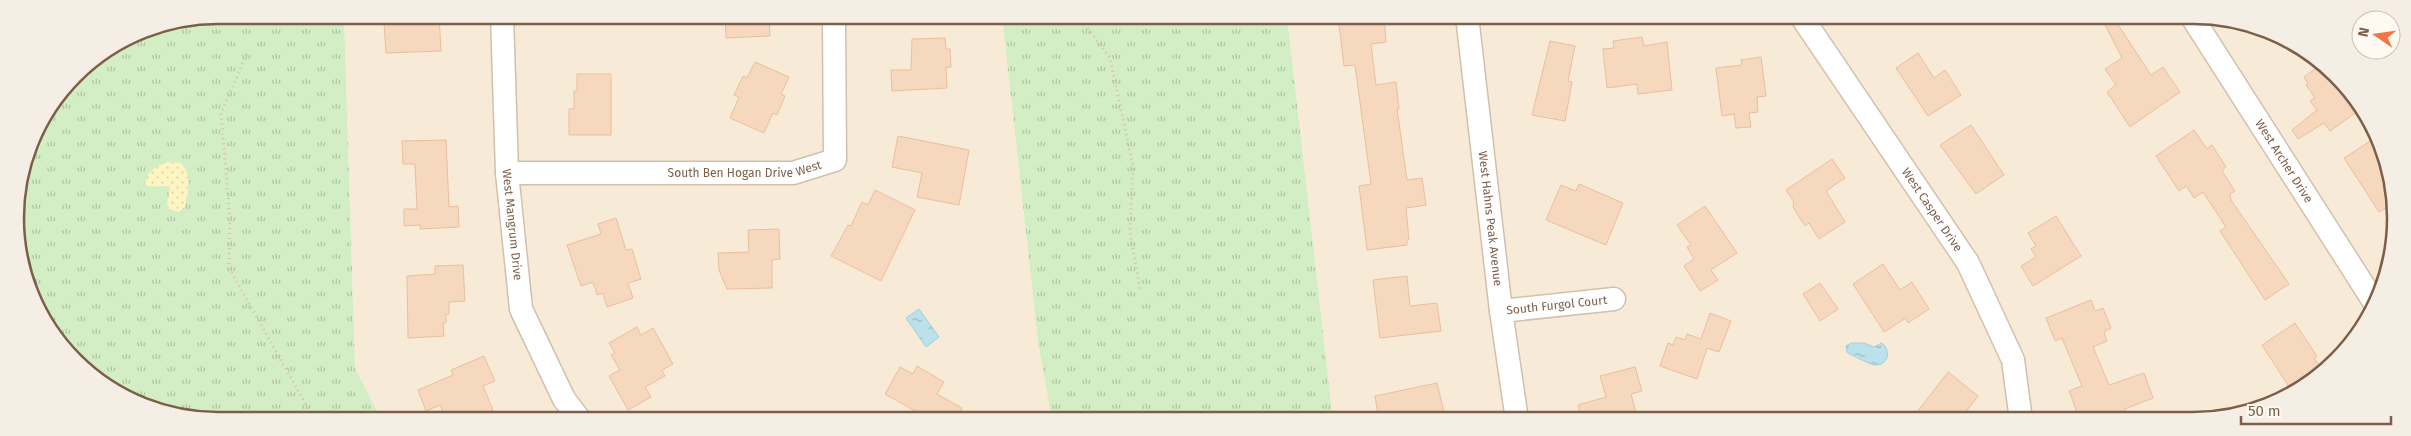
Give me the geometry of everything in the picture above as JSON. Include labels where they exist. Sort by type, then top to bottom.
[{"type":"street","name":"West Mangrum Drive","points":[[502,24],[507,173],[521,308],[564,399],[574,412]]},
{"type":"street","name":"South Ben Hogan Drive West","points":[[507,173],[793,173],[835,160],[834,24]]},
{"type":"street","name":"West Hahns Peak Avenue","points":[[1467,24],[1501,311],[1516,412]]},
{"type":"street","name":"West Casper Drive","points":[[1806,24],[1968,263],[2013,360],[2021,412]]},
{"type":"street","name":"West Archer Drive","points":[[2196,24],[2370,296]]},
{"type":"street","name":"South Furgol Court","points":[[1501,311],[1614,299]]},
{"type":"path","points":[[1085,24],[1110,58],[1133,166],[1130,231],[1140,288]]},
{"type":"path","points":[[247,54],[221,113],[230,220],[229,268],[310,412]]},
{"type":"shaded area","points":[[344,24],[1003,24],[1038,342],[1051,412],[377,412],[355,368]]},
{"type":"shaded area","points":[[1288,24],[2218,25],[2243,30],[2279,44],[2301,56],[2321,72],[2355,110],[2377,156],[2384,180],[2387,205],[2387,231],[2384,256],[2377,280],[2355,326],[2321,364],[2301,380],[2255,402],[2231,409],[2206,412],[1332,412]]},
{"type":"green space","points":[[205,24],[344,24],[355,368],[377,412],[205,412],[168,406],[132,392],[110,380],[72,346],[56,326],[34,280],[25,243],[24,205],[30,168],[44,132],[56,110],[90,72],[110,56],[132,44],[180,27]]},
{"type":"green space","points":[[1003,24],[1288,24],[1332,412],[1051,412],[1038,342]]},
{"type":"sand","points":[[168,162],[181,163],[187,173],[188,189],[185,207],[178,212],[169,209],[167,205],[170,187],[146,185],[147,176],[150,172]]},
{"type":"water","points":[[919,309],[939,337],[926,347],[906,318]]},
{"type":"water","points":[[1851,343],[1864,343],[1874,347],[1882,343],[1887,350],[1886,360],[1875,365],[1856,357],[1847,352],[1846,346]]},
{"type":"building","points":[[384,24],[440,24],[441,51],[386,53]]},
{"type":"building","points":[[725,24],[769,24],[770,36],[726,38]]},
{"type":"building","points":[[1339,24],[1385,24],[1386,42],[1371,44],[1376,85],[1396,82],[1399,109],[1397,109],[1407,180],[1422,178],[1426,205],[1406,208],[1409,240],[1407,240],[1407,245],[1367,250],[1359,186],[1371,184],[1355,65],[1344,66]]},
{"type":"building","points":[[2105,24],[2118,24],[2151,75],[2163,67],[2180,92],[2130,127],[2107,92],[2116,85],[2105,69],[2122,58]]},
{"type":"building","points":[[1642,37],[1644,46],[1667,42],[1672,90],[1638,94],[1637,84],[1607,88],[1603,49],[1614,48],[1613,41]]},
{"type":"building","points":[[945,38],[946,49],[950,49],[951,67],[946,67],[947,88],[892,91],[891,70],[911,70],[912,39]]},
{"type":"building","points":[[1550,41],[1575,46],[1568,81],[1572,82],[1565,121],[1532,115]]},
{"type":"building","points":[[1918,53],[1934,78],[1945,70],[1961,95],[1928,116],[1896,68]]},
{"type":"building","points":[[1761,57],[1766,96],[1757,97],[1758,112],[1749,113],[1751,127],[1736,128],[1734,114],[1722,116],[1716,68],[1742,65],[1741,60]]},
{"type":"building","points":[[755,62],[789,77],[781,94],[785,96],[777,115],[773,113],[764,133],[730,118],[739,97],[734,95],[743,76],[747,78]]},
{"type":"building","points":[[2316,68],[2339,90],[2356,112],[2330,131],[2324,123],[2298,139],[2292,130],[2317,110],[2310,101],[2315,98],[2306,85],[2308,84],[2304,77]]},
{"type":"building","points":[[577,74],[611,74],[611,135],[569,135],[569,109],[574,109],[574,91],[577,91]]},
{"type":"building","points":[[1971,125],[2004,175],[1976,194],[1940,145]]},
{"type":"building","points":[[2194,130],[2207,149],[2212,145],[2226,167],[2222,171],[2235,191],[2230,194],[2231,200],[2289,284],[2265,300],[2220,231],[2226,227],[2203,192],[2194,198],[2186,186],[2179,191],[2156,156]]},
{"type":"building","points":[[898,136],[969,150],[959,205],[917,197],[922,173],[892,167]]},
{"type":"building","points":[[446,140],[449,207],[458,206],[459,227],[420,229],[420,225],[404,226],[404,209],[417,209],[415,164],[403,164],[402,141]]},
{"type":"building","points":[[2371,141],[2384,180],[2387,207],[2379,212],[2344,158]]},
{"type":"building","points":[[1832,159],[1845,178],[1826,191],[1845,222],[1819,239],[1809,223],[1805,226],[1793,207],[1794,202],[1786,190]]},
{"type":"building","points":[[1579,184],[1623,203],[1606,245],[1546,220],[1561,185],[1576,191]]},
{"type":"building","points":[[875,190],[915,210],[881,281],[831,256],[848,225],[851,226],[862,202],[868,205]]},
{"type":"building","points":[[1705,206],[1737,253],[1711,270],[1718,280],[1700,291],[1684,266],[1694,259],[1687,247],[1691,245],[1677,225]]},
{"type":"building","points":[[2056,216],[2081,256],[2033,286],[2021,266],[2036,257],[2031,249],[2036,246],[2028,233]]},
{"type":"building","points":[[616,218],[626,250],[632,249],[641,279],[628,283],[633,298],[607,307],[603,293],[597,295],[593,282],[581,286],[567,245],[601,234],[598,224]]},
{"type":"building","points":[[779,229],[780,259],[772,260],[772,288],[727,289],[719,270],[718,253],[749,252],[748,230]]},
{"type":"building","points":[[1883,264],[1900,290],[1912,282],[1929,309],[1908,323],[1906,318],[1884,332],[1853,284]]},
{"type":"building","points":[[463,265],[465,301],[449,302],[449,314],[446,314],[446,323],[443,323],[444,336],[408,338],[407,276],[435,274],[435,266]]},
{"type":"building","points":[[1407,276],[1410,306],[1437,303],[1441,331],[1380,338],[1373,280]]},
{"type":"building","points":[[1820,283],[1838,309],[1820,321],[1803,294]]},
{"type":"building","points":[[2091,300],[2095,311],[2103,308],[2111,328],[2104,332],[2107,341],[2093,347],[2109,385],[2144,373],[2153,398],[2125,409],[2126,412],[2077,412],[2069,391],[2082,386],[2062,338],[2055,341],[2046,318]]},
{"type":"building","points":[[1710,313],[1731,321],[1719,352],[1707,348],[1697,379],[1660,366],[1668,343],[1673,345],[1676,337],[1685,340],[1687,334],[1701,339]]},
{"type":"building","points":[[2295,323],[2317,356],[2314,358],[2319,365],[2301,380],[2289,387],[2262,345]]},
{"type":"building","points":[[637,327],[641,335],[653,328],[673,364],[662,370],[665,376],[645,387],[651,397],[628,410],[609,376],[620,370],[611,355],[615,353],[609,343]]},
{"type":"building","points":[[484,356],[495,381],[483,386],[493,410],[488,412],[443,412],[440,405],[426,411],[418,390],[453,375],[451,370]]},
{"type":"building","points":[[917,366],[944,382],[937,394],[962,408],[960,412],[917,412],[885,394],[900,367],[913,374]]},
{"type":"building","points":[[1635,367],[1642,391],[1631,394],[1636,412],[1580,412],[1578,405],[1606,397],[1600,376]]},
{"type":"building","points":[[1948,372],[1978,396],[1966,412],[1917,412]]},
{"type":"building","points":[[1437,383],[1444,412],[1378,412],[1375,396]]}]
